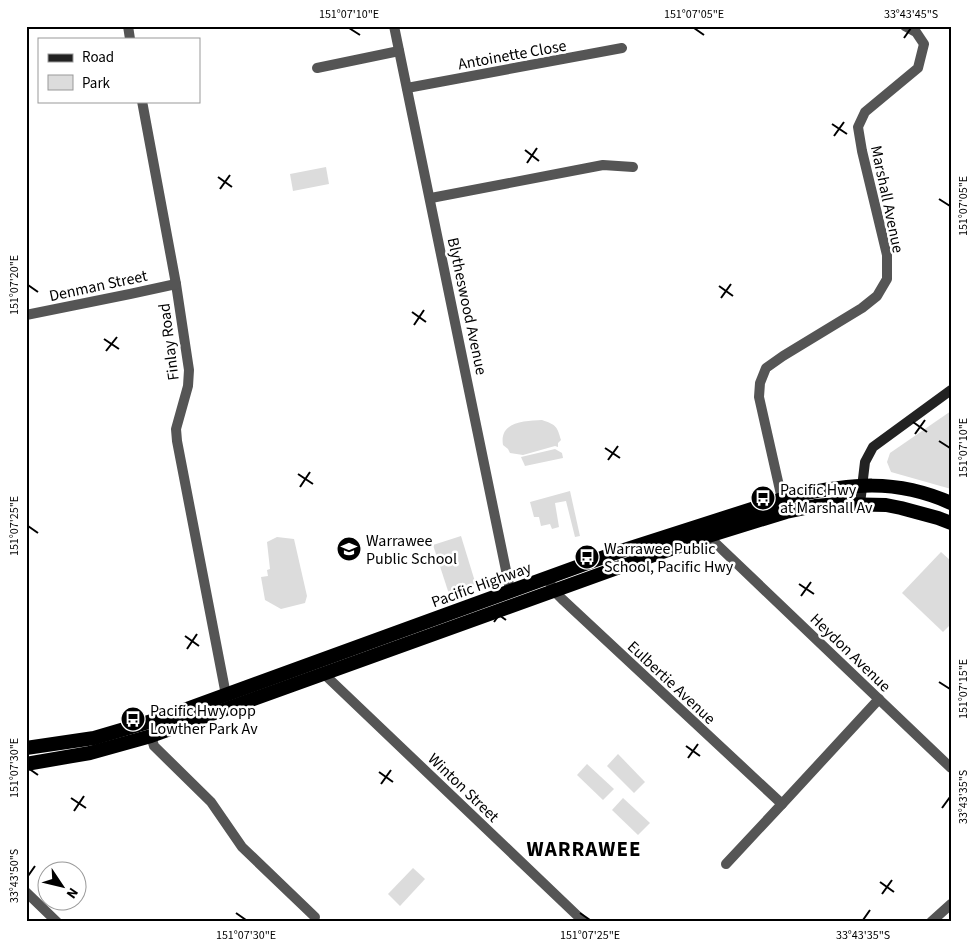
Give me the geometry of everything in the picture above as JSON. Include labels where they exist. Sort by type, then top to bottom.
[{"type":"highway","name":"Pacific Highway","points":[[26,748],[94,738],[162,718],[615,554],[782,499],[820,490],[862,484],[891,485],[915,490],[951,503]]},
{"type":"highway","name":"Pacific Highway","points":[[26,764],[90,753],[151,736],[708,536],[786,512],[814,506],[860,504],[901,508],[951,523]]},
{"type":"main road","points":[[860,504],[865,462],[873,447],[951,390]]},
{"type":"street","name":"Blytheswood Avenue","points":[[394,26],[431,198],[509,585],[512,592]]},
{"type":"street","name":"Marshall Avenue","points":[[782,499],[759,397],[760,383],[766,368],[862,308],[877,296],[887,279],[887,255],[858,127],[865,112],[918,68],[924,44],[916,32],[904,26]]},
{"type":"street","name":"Antoinette Close","points":[[407,88],[622,48]]},
{"type":"street","points":[[317,68],[399,50]]},
{"type":"street","name":"Finlay Road","points":[[142,102],[176,284],[189,370],[188,386],[176,429],[177,441],[226,695]]},
{"type":"street","points":[[431,198],[602,165],[634,167]]},
{"type":"street","name":"Denman Street","points":[[26,314],[176,284]]},
{"type":"street","name":"Heydon Avenue","points":[[708,536],[951,768]]},
{"type":"street","name":"Eulbertie Avenue","points":[[548,578],[554,592],[782,804]]},
{"type":"street","name":"Winton Street","points":[[324,674],[584,922]]},
{"type":"street","points":[[726,864],[879,699]]},
{"type":"street","points":[[151,736],[154,746],[211,802],[242,847],[315,917]]},
{"type":"street","points":[[26,892],[57,922]]},
{"type":"street","points":[[931,922],[951,904]]},
{"type":"green space","points":[[326,167],[329,184],[293,191],[290,174]]},
{"type":"green space","points":[[951,411],[951,489],[891,472],[887,462],[890,453]]},
{"type":"green space","points":[[542,420],[551,423],[557,429],[561,440],[558,443],[558,447],[555,446],[523,455],[510,453],[503,445],[505,431],[509,427],[521,422]]},
{"type":"green space","points":[[555,449],[562,453],[563,458],[525,466],[521,457]]},
{"type":"green space","points":[[570,491],[580,536],[575,537],[566,501],[555,503],[559,527],[552,529],[550,524],[541,526],[539,517],[534,517],[530,502]]},
{"type":"green space","points":[[461,536],[476,585],[449,594],[433,545]]},
{"type":"green space","points":[[277,537],[294,539],[307,596],[305,603],[281,609],[265,600],[261,577],[268,576],[267,570],[270,569],[267,542]]},
{"type":"green space","points":[[941,552],[951,561],[951,624],[943,632],[902,593]]},
{"type":"green space","points":[[618,754],[645,782],[634,793],[607,766]]},
{"type":"green space","points":[[587,764],[614,789],[603,800],[577,775]]},
{"type":"green space","points":[[623,798],[650,823],[638,835],[612,810]]},
{"type":"green space","points":[[413,868],[425,879],[400,906],[388,894]]},
{"type":"place","name":"Pacific Hwy at Marshall Av","points":[[763,498]]},
{"type":"place","name":"Warrawee Public School","points":[[349,549]]},
{"type":"place","name":"Warrawee Public School, Pacific Hwy","points":[[587,557]]},
{"type":"place","name":"Pacific Hwy opp Lowther Park Av","points":[[133,719]]},
{"type":"district","name":"WARRAWEE","points":[[584,849]]}]
